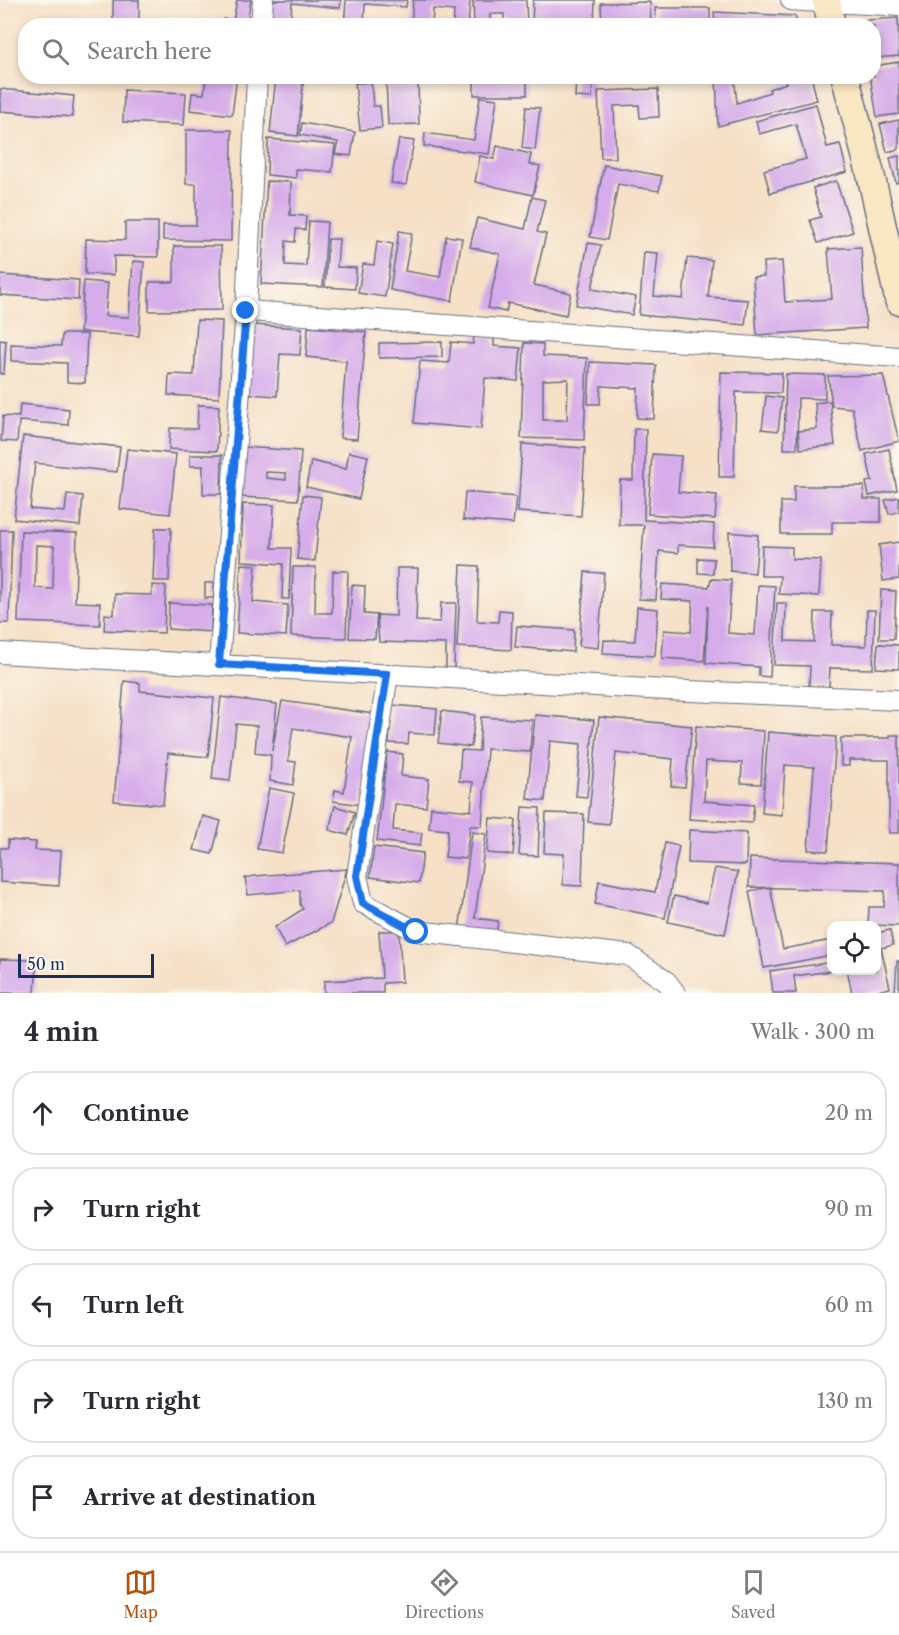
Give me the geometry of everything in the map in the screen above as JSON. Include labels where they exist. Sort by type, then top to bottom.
[{"type":"main road","points":[[847,84],[872,180],[899,301]]},
{"type":"street","points":[[262,18],[263,0]]},
{"type":"street","points":[[791,0],[828,10],[861,2],[899,6]]},
{"type":"street","points":[[219,664],[246,311],[257,84]]},
{"type":"street","points":[[246,311],[899,357]]},
{"type":"street","points":[[0,653],[899,700]]},
{"type":"street","points":[[387,674],[357,876],[363,903],[416,932],[628,955],[668,982],[675,993]]},
{"type":"building","points":[[113,0],[139,0],[139,18],[113,18]]},
{"type":"building","points":[[237,0],[251,0],[248,18],[234,18]]},
{"type":"building","points":[[273,0],[341,0],[340,8],[292,3],[291,18],[272,18]]},
{"type":"building","points":[[346,0],[407,0],[406,7],[365,4],[364,18],[345,18]]},
{"type":"building","points":[[413,0],[470,0],[469,18],[454,18],[454,11],[433,9],[432,18],[412,18]]},
{"type":"building","points":[[473,0],[526,0],[527,18],[504,18],[504,14],[490,14],[490,18],[474,18]]},
{"type":"building","points":[[533,0],[595,0],[594,18],[532,18]]},
{"type":"building","points":[[650,2],[651,18],[602,18],[601,3]]},
{"type":"building","points":[[655,8],[710,8],[710,18],[656,18]]},
{"type":"building","points":[[714,12],[795,16],[796,18],[714,18]]},
{"type":"building","points":[[898,18],[899,56],[881,57],[881,19]]},
{"type":"building","points":[[899,62],[899,114],[877,117],[871,84],[881,84],[881,65]]},
{"type":"building","points":[[205,84],[236,84],[232,115],[190,110],[192,93],[204,94]]},
{"type":"building","points":[[275,84],[303,84],[298,136],[270,133]]},
{"type":"building","points":[[355,84],[371,84],[373,106],[380,106],[382,128],[360,130]]},
{"type":"building","points":[[386,84],[418,84],[419,124],[388,125]]},
{"type":"building","points":[[474,84],[527,84],[527,95],[474,95]]},
{"type":"building","points":[[576,84],[593,84],[592,98],[575,97]]},
{"type":"building","points":[[716,84],[735,84],[737,103],[770,92],[769,89],[783,84],[813,84],[817,100],[718,126]]},
{"type":"building","points":[[0,89],[74,96],[72,117],[0,111]]},
{"type":"building","points":[[658,89],[659,117],[640,118],[639,105],[614,106],[616,158],[601,158],[598,91]]},
{"type":"building","points":[[124,90],[186,93],[184,125],[123,122]]},
{"type":"building","points":[[480,97],[497,99],[489,154],[424,146],[425,133],[474,140]]},
{"type":"building","points":[[816,104],[827,147],[840,144],[847,172],[770,193],[764,170],[806,159],[796,124],[759,134],[756,121]]},
{"type":"building","points":[[526,107],[540,108],[535,150],[522,148]]},
{"type":"building","points":[[899,120],[899,149],[887,152],[880,124]]},
{"type":"building","points":[[302,123],[355,132],[351,156],[335,154],[338,142],[300,135]]},
{"type":"building","points":[[186,130],[232,130],[231,241],[163,240],[163,225],[196,225],[196,184],[186,184]]},
{"type":"building","points":[[268,139],[335,145],[332,172],[296,169],[296,178],[267,175]]},
{"type":"building","points":[[399,139],[414,141],[406,185],[391,183]]},
{"type":"building","points":[[497,146],[531,154],[529,164],[540,166],[533,195],[475,182],[480,156],[494,159]]},
{"type":"building","points":[[899,156],[899,182],[896,183],[890,158]]},
{"type":"building","points":[[604,165],[662,176],[659,191],[618,184],[607,240],[590,237]]},
{"type":"building","points":[[267,181],[291,182],[290,215],[306,216],[305,230],[296,229],[295,242],[286,241],[285,265],[306,266],[309,221],[327,222],[323,287],[261,284]]},
{"type":"building","points":[[836,181],[853,232],[818,243],[810,220],[821,217],[813,188]]},
{"type":"building","points":[[532,197],[545,200],[537,232],[546,234],[534,285],[571,293],[566,315],[508,303],[506,312],[488,308],[500,254],[470,247],[477,218],[525,229]]},
{"type":"building","points":[[125,222],[158,222],[158,257],[114,256],[114,275],[85,274],[86,239],[125,240]]},
{"type":"building","points":[[399,231],[412,233],[405,271],[440,277],[446,236],[462,238],[452,301],[390,290]]},
{"type":"building","points":[[328,239],[339,239],[337,267],[356,268],[355,289],[325,287]]},
{"type":"building","points":[[377,241],[393,244],[385,297],[358,293],[363,264],[374,265]]},
{"type":"building","points":[[588,243],[601,245],[592,289],[636,297],[632,315],[576,305]]},
{"type":"building","points":[[174,246],[221,246],[222,310],[149,311],[149,282],[174,282]]},
{"type":"building","points":[[861,247],[866,328],[757,335],[753,277],[764,276],[763,262],[782,261],[785,302],[832,299],[828,249]]},
{"type":"building","points":[[644,252],[658,253],[654,296],[683,299],[687,258],[712,260],[708,297],[748,300],[745,325],[639,315]]},
{"type":"building","points":[[133,261],[144,262],[139,336],[80,332],[84,281],[108,283],[105,316],[129,317]]},
{"type":"building","points":[[0,275],[79,280],[78,300],[0,295]]},
{"type":"building","points":[[197,320],[222,321],[219,398],[168,395],[169,374],[194,375]]},
{"type":"building","points":[[251,325],[302,328],[300,355],[280,354],[277,396],[247,394]]},
{"type":"building","points":[[308,327],[366,332],[357,439],[340,438],[346,361],[306,357]]},
{"type":"building","points":[[62,334],[87,334],[85,383],[67,382],[67,363],[11,361],[11,344],[61,346]]},
{"type":"building","points":[[474,336],[494,338],[494,346],[521,348],[518,381],[485,378],[481,429],[414,423],[420,361],[449,363],[451,342],[473,344]]},
{"type":"building","points":[[0,340],[6,341],[4,374],[0,374]]},
{"type":"building","points":[[442,342],[442,357],[379,358],[379,343]]},
{"type":"building","points":[[524,343],[543,344],[543,356],[587,358],[584,440],[521,438]],"holes":[[[568,379],[567,420],[543,420],[543,380]]]},
{"type":"building","points":[[590,362],[656,365],[654,419],[637,418],[638,388],[601,386],[600,404],[588,404]]},
{"type":"building","points":[[721,372],[782,373],[781,393],[736,392],[734,477],[719,477]]},
{"type":"building","points":[[786,374],[825,375],[825,399],[798,398],[797,449],[784,449]]},
{"type":"building","points":[[883,375],[899,441],[862,451],[852,408],[832,406],[828,376]]},
{"type":"building","points":[[766,396],[782,398],[778,431],[762,429]]},
{"type":"building","points":[[830,401],[835,445],[800,449],[798,431],[817,429],[815,403]]},
{"type":"building","points":[[20,404],[69,409],[68,425],[19,421],[17,442],[1,441],[3,416],[19,417]]},
{"type":"building","points":[[198,405],[219,406],[217,451],[169,449],[170,428],[197,429]]},
{"type":"building","points":[[634,429],[646,429],[644,520],[714,524],[713,547],[678,545],[678,553],[659,551],[656,600],[639,599],[644,525],[619,525],[620,480],[633,480]]},
{"type":"building","points":[[23,436],[120,447],[117,472],[35,463],[30,509],[65,512],[67,494],[83,496],[80,526],[14,519]]},
{"type":"building","points":[[522,444],[585,448],[581,516],[518,512]]},
{"type":"building","points":[[244,447],[301,451],[298,500],[241,497]],"holes":[[[266,472],[286,473],[286,480],[266,478]]]},
{"type":"building","points":[[127,449],[176,454],[170,514],[120,509]]},
{"type":"building","points":[[889,449],[897,490],[869,496],[866,482],[872,481],[866,454]]},
{"type":"building","points":[[349,452],[368,456],[359,499],[306,487],[311,461],[346,469]]},
{"type":"building","points":[[652,454],[681,456],[678,492],[717,495],[715,519],[648,514]]},
{"type":"building","points":[[190,455],[222,455],[221,494],[203,494],[203,466],[190,466]]},
{"type":"building","points":[[794,486],[864,486],[864,499],[881,499],[881,522],[832,522],[832,534],[781,534],[781,502],[794,502]]},
{"type":"building","points":[[465,492],[516,497],[513,524],[463,520]]},
{"type":"building","points":[[303,495],[321,497],[315,561],[297,559]]},
{"type":"building","points":[[899,497],[899,512],[889,514],[885,500]]},
{"type":"building","points":[[243,504],[274,505],[272,548],[291,548],[289,599],[282,599],[283,564],[241,561]]},
{"type":"building","points":[[155,528],[171,528],[169,581],[153,581]]},
{"type":"building","points":[[0,530],[12,530],[9,623],[0,623]]},
{"type":"building","points":[[21,531],[77,533],[75,602],[100,603],[100,625],[18,622]],"holes":[[[36,545],[54,546],[53,589],[35,588]]]},
{"type":"building","points":[[729,532],[758,535],[755,573],[730,571]]},
{"type":"building","points":[[899,542],[899,579],[883,581],[879,545]]},
{"type":"building","points":[[762,546],[792,547],[792,559],[821,560],[819,596],[779,594],[780,576],[761,576]]},
{"type":"building","points":[[698,558],[714,559],[713,574],[698,573]]},
{"type":"building","points":[[241,564],[256,565],[253,602],[288,605],[286,636],[237,633]]},
{"type":"building","points":[[461,565],[479,566],[477,621],[498,622],[499,610],[512,611],[511,650],[457,647]]},
{"type":"building","points":[[293,567],[316,567],[315,613],[332,613],[333,571],[348,571],[346,638],[291,636]]},
{"type":"building","points":[[397,568],[418,568],[416,621],[440,622],[441,603],[456,603],[454,668],[446,668],[446,644],[379,642],[377,615],[396,616]]},
{"type":"building","points":[[585,572],[604,573],[598,648],[579,646]]},
{"type":"building","points":[[711,579],[731,580],[728,633],[755,635],[758,585],[775,586],[770,677],[759,676],[759,667],[706,663],[708,606],[704,661],[662,658],[664,630],[691,632],[693,601],[661,599],[662,584],[709,587]]},
{"type":"building","points":[[205,583],[214,583],[214,598],[205,598]]},
{"type":"building","points":[[152,585],[166,586],[164,633],[104,630],[105,614],[114,615],[115,594],[152,595]]},
{"type":"building","points":[[352,585],[365,586],[364,614],[377,615],[375,639],[349,638]]},
{"type":"building","points":[[881,590],[896,591],[894,639],[879,639]]},
{"type":"building","points":[[169,603],[212,605],[211,632],[168,629]]},
{"type":"building","points":[[777,603],[786,603],[785,641],[814,642],[815,612],[832,612],[831,645],[866,646],[867,610],[875,610],[873,669],[830,668],[829,687],[809,686],[810,666],[774,665]]},
{"type":"building","points":[[637,607],[658,609],[655,656],[603,653],[604,640],[635,641]]},
{"type":"building","points":[[517,626],[574,630],[573,652],[515,647]]},
{"type":"building","points":[[878,644],[899,645],[899,669],[876,668]]},
{"type":"building","points":[[124,681],[140,683],[140,691],[214,698],[208,757],[168,753],[163,805],[114,801]]},
{"type":"building","points":[[221,697],[277,704],[272,751],[282,701],[374,714],[361,805],[333,801],[335,790],[344,792],[352,737],[293,728],[288,761],[296,762],[293,785],[270,781],[271,755],[255,753],[257,726],[236,724],[230,781],[212,779]]},
{"type":"building","points":[[392,705],[437,709],[435,735],[409,733],[408,744],[389,743]]},
{"type":"building","points":[[442,711],[475,715],[471,747],[438,743]]},
{"type":"building","points":[[535,715],[594,720],[587,797],[576,796],[581,744],[550,741],[545,801],[527,799]]},
{"type":"building","points":[[481,717],[532,720],[530,752],[487,749],[482,826],[470,826],[466,859],[445,857],[448,830],[429,828],[431,807],[471,811],[473,782],[459,781],[461,750],[479,751]]},
{"type":"building","points":[[599,717],[692,726],[685,787],[671,786],[673,759],[616,753],[609,824],[588,822]]},
{"type":"building","points":[[696,726],[764,731],[761,784],[741,783],[742,763],[706,761],[704,801],[754,805],[752,823],[689,819]]},
{"type":"building","points":[[768,732],[836,737],[828,851],[808,850],[814,767],[785,765],[782,815],[762,813]]},
{"type":"building","points":[[890,735],[899,735],[899,833],[889,833],[889,760],[849,760],[849,766],[841,766],[841,738],[890,738]]},
{"type":"building","points":[[387,752],[403,754],[401,776],[429,779],[426,807],[395,804],[393,830],[422,833],[420,846],[377,841]]},
{"type":"building","points":[[269,788],[294,793],[282,853],[257,849]]},
{"type":"building","points":[[335,806],[355,812],[348,835],[329,830]]},
{"type":"building","points":[[522,807],[540,808],[538,856],[519,855]]},
{"type":"building","points":[[546,813],[584,814],[582,886],[563,885],[564,854],[544,853]]},
{"type":"building","points":[[203,816],[221,821],[212,854],[194,850]]},
{"type":"building","points":[[490,818],[516,820],[513,855],[487,853]]},
{"type":"building","points":[[689,830],[747,833],[746,865],[688,863]]},
{"type":"building","points":[[472,832],[486,834],[475,918],[498,921],[496,935],[459,931]]},
{"type":"building","points":[[8,840],[36,842],[35,850],[61,851],[59,886],[0,882],[0,848],[8,848]]},
{"type":"building","points":[[665,843],[679,846],[665,918],[595,904],[599,881],[655,892]]},
{"type":"building","points":[[374,847],[423,853],[419,883],[370,877]]},
{"type":"building","points":[[750,858],[899,863],[899,926],[881,925],[881,921],[868,921],[869,907],[884,907],[885,891],[749,887]]},
{"type":"building","points":[[715,868],[738,872],[725,934],[668,922],[674,896],[707,903]]},
{"type":"building","points":[[347,869],[331,923],[285,947],[275,927],[303,909],[300,904],[300,890],[248,895],[245,878],[255,876]]},
{"type":"building","points":[[770,887],[783,949],[827,941],[827,956],[764,968],[749,891]]},
{"type":"building","points":[[890,930],[893,945],[881,948],[881,932]]},
{"type":"building","points":[[379,931],[399,931],[402,982],[383,983],[383,993],[324,993],[324,981],[382,978]]},
{"type":"building","points":[[881,948],[890,988],[868,993],[852,993],[848,975],[881,975]]},
{"type":"building","points":[[0,959],[37,960],[35,993],[0,993]]},
{"type":"building","points":[[897,961],[899,961],[899,993],[895,993]]},
{"type":"building","points":[[827,963],[827,972],[794,976],[796,993],[773,993],[770,971]]},
{"type":"route","points":[[246,311],[219,664],[387,674],[357,876],[363,903],[416,932]]}]
